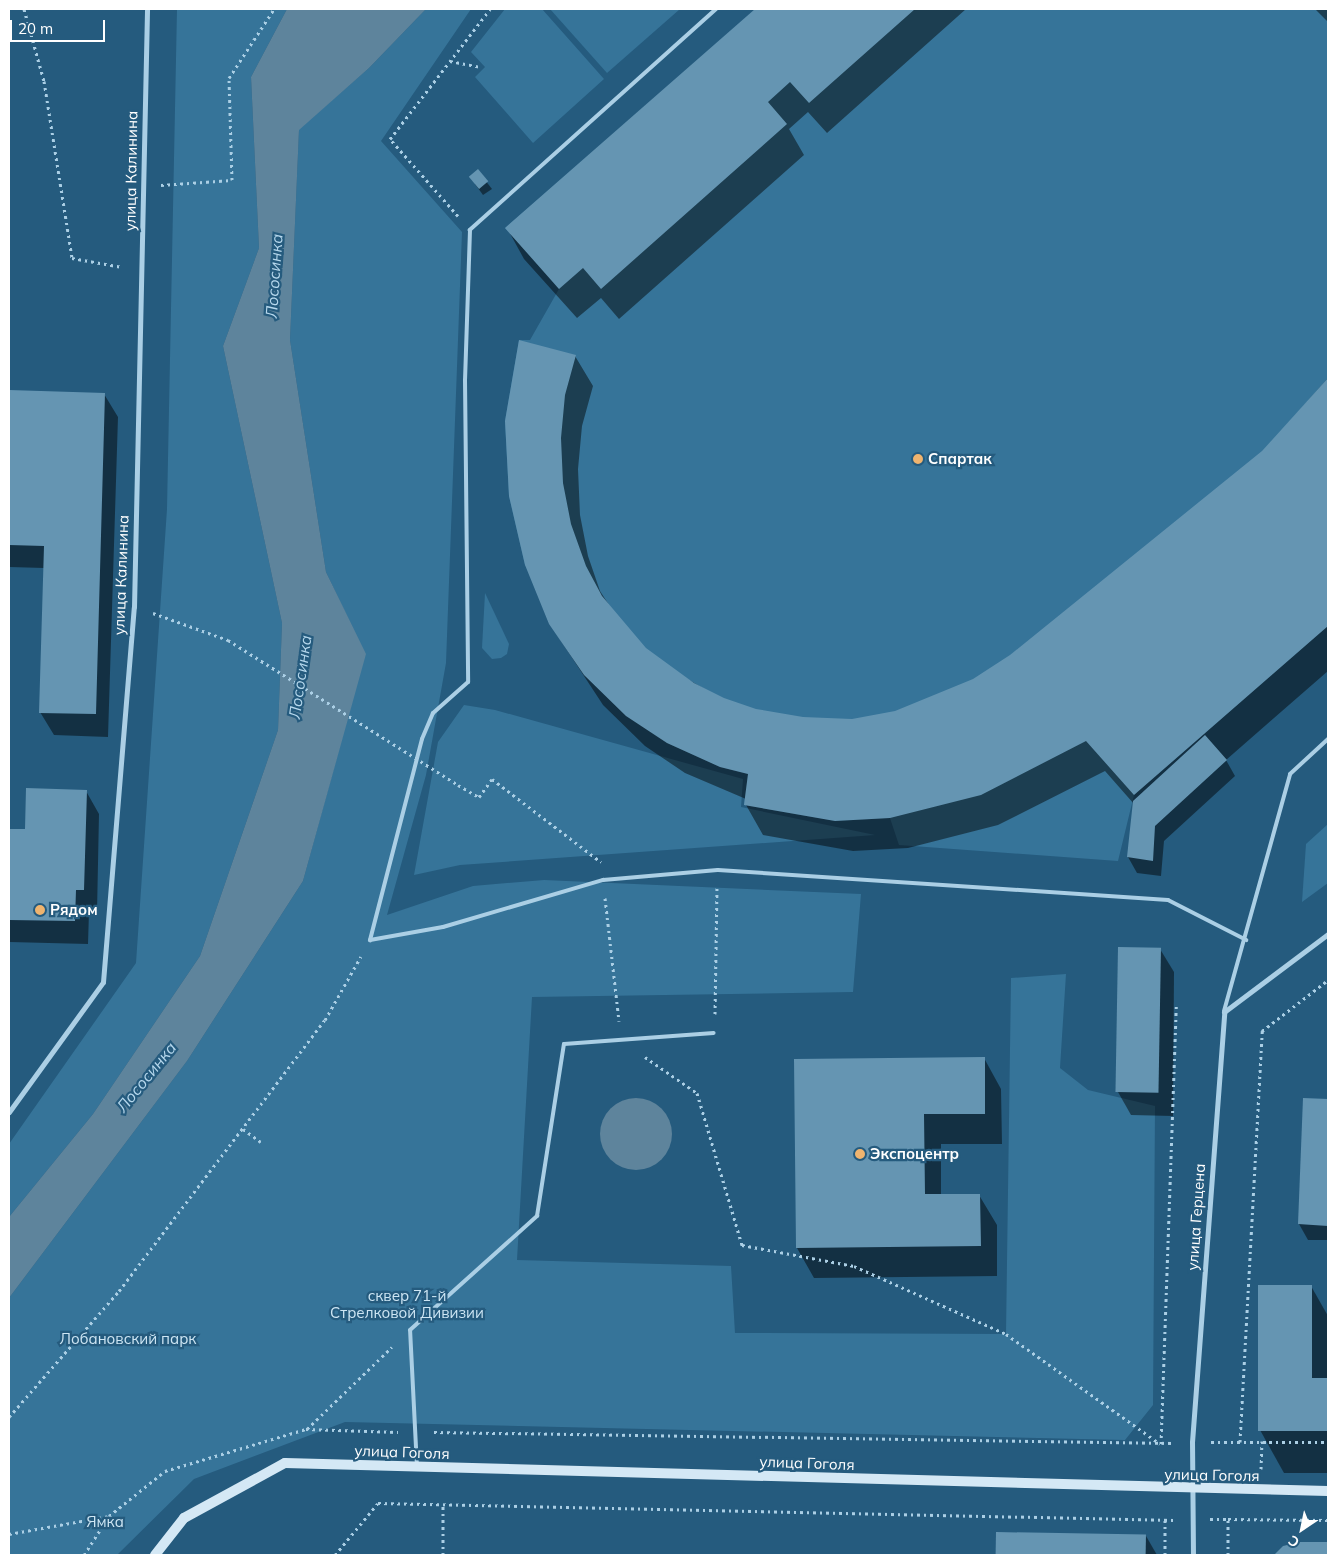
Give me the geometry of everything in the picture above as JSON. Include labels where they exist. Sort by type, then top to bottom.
[{"type":"main road","name":"улица Гоголя","points":[[155,1555],[184,1518],[285,1463],[1192,1490],[1328,1491]]},
{"type":"street","name":"улица Калинина","points":[[9,1112],[103,982],[134,607],[147,9]]},
{"type":"street","points":[[1224,1012],[1328,934]]},
{"type":"street","name":"улица Герцена","points":[[1192,1555],[1192,1442],[1224,1012]]},
{"type":"lane","points":[[716,9],[470,230],[465,380],[468,682],[433,713],[422,739],[370,940],[443,927],[603,880],[718,870],[1168,900],[1246,940]]},
{"type":"lane","points":[[1224,1012],[1246,940],[1290,774],[1328,739]]},
{"type":"lane","points":[[417,1467],[410,1330],[538,1216],[564,1044],[714,1033]]},
{"type":"path","points":[[24,9],[44,81],[72,258],[142,271]]},
{"type":"path","points":[[143,186],[232,180],[229,78],[274,9]]},
{"type":"path","points":[[456,213],[390,139],[490,9]]},
{"type":"path","points":[[450,61],[481,67]]},
{"type":"path","points":[[134,607],[228,640],[479,797],[492,779],[601,860],[621,1040],[697,1093],[742,1245],[854,1266],[1006,1334],[1160,1444]]},
{"type":"path","points":[[714,1033],[718,870]]},
{"type":"path","points":[[9,1417],[119,1291],[325,1020],[370,940]]},
{"type":"path","points":[[1240,1442],[1262,1031],[1328,980]]},
{"type":"path","points":[[1160,1444],[1176,1006]]},
{"type":"path","points":[[242,1129],[261,1142]]},
{"type":"path","points":[[306,1429],[410,1330]]},
{"type":"path","points":[[84,1555],[109,1516],[165,1471],[306,1429],[1160,1444],[1192,1442],[1328,1442]]},
{"type":"path","points":[[335,1555],[378,1502],[1165,1520],[1328,1520]]},
{"type":"path","points":[[443,1504],[443,1555]]},
{"type":"path","points":[[9,1534],[109,1516]]},
{"type":"path","points":[[1228,1519],[1228,1555]]},
{"type":"path","points":[[1165,1520],[1165,1555]]},
{"type":"green space","points":[[177,9],[287,9],[251,77],[259,248],[223,346],[282,623],[278,730],[200,956],[93,1114],[9,1217],[9,1144],[136,963],[167,509]]},
{"type":"green space","points":[[426,9],[471,9],[381,141],[462,232],[446,663],[426,775],[387,915],[473,886],[544,880],[861,894],[853,992],[532,997],[517,1260],[731,1266],[735,1333],[1006,1334],[1011,978],[1066,974],[1060,1068],[1088,1090],[1155,1106],[1153,1405],[1125,1440],[345,1422],[194,1479],[117,1555],[9,1555],[9,1298],[187,1061],[303,881],[365,654],[326,572],[290,340],[299,129],[369,68]]},
{"type":"green space","points":[[505,9],[542,9],[604,79],[533,143],[475,77],[485,67],[471,52]]},
{"type":"green space","points":[[550,9],[680,9],[607,73]]},
{"type":"green space","name":"Спартак","points":[[758,9],[1328,9],[1328,626],[1134,795],[1118,861],[899,845],[890,818],[835,821],[744,805],[748,774],[720,767],[667,743],[525,565],[509,496],[505,421],[519,340],[530,340],[559,289],[505,228]]},
{"type":"green space","points":[[485,593],[509,644],[507,654],[501,658],[492,659],[482,648]]},
{"type":"green space","points":[[464,705],[495,710],[743,779],[741,807],[875,835],[460,865],[414,875],[438,742]]},
{"type":"green space","points":[[1328,824],[1328,883],[1302,902],[1306,844]]},
{"type":"water","name":"Лососинка","points":[[287,9],[426,9],[369,68],[299,130],[290,340],[326,572],[366,654],[303,881],[187,1061],[9,1298],[9,1217],[93,1114],[200,956],[278,730],[282,623],[223,346],[259,248],[251,77]]},
{"type":"water","points":[[636,1098],[656,1104],[666,1114],[672,1134],[666,1154],[656,1164],[636,1170],[616,1164],[606,1154],[600,1134],[606,1114],[616,1104]]},
{"type":"building","points":[[755,9],[915,9],[809,103],[790,82],[768,102],[787,124],[601,289],[583,268],[559,289],[505,228]]},
{"type":"building","points":[[478,169],[488,181],[479,189],[469,177]]},
{"type":"building","points":[[519,340],[576,355],[565,395],[561,438],[563,483],[571,524],[586,566],[602,596],[646,648],[694,683],[724,698],[756,709],[803,717],[852,719],[895,711],[973,679],[1010,655],[1262,451],[1328,378],[1328,626],[1134,795],[1086,741],[981,795],[890,818],[835,821],[744,805],[748,774],[720,767],[667,743],[626,716],[584,675],[549,624],[525,565],[509,496],[505,421]]},
{"type":"building","points":[[9,390],[105,393],[96,714],[39,713],[44,546],[9,545]]},
{"type":"building","points":[[1205,735],[1227,760],[1155,826],[1153,861],[1127,857],[1133,801]]},
{"type":"building","points":[[26,788],[87,790],[84,890],[76,890],[75,921],[9,920],[9,829],[25,829]]},
{"type":"building","points":[[1118,947],[1161,948],[1158,1093],[1115,1092]]},
{"type":"building","name":"Экспоцентр","points":[[985,1057],[985,1114],[924,1114],[925,1194],[980,1194],[981,1246],[796,1248],[794,1059]]},
{"type":"building","points":[[1303,1098],[1328,1099],[1328,1226],[1298,1224]]},
{"type":"building","points":[[1258,1285],[1312,1285],[1312,1378],[1328,1378],[1328,1431],[1258,1431]]},
{"type":"building","points":[[996,1532],[1146,1535],[1146,1555],[996,1555]]},
{"type":"building","points":[[1300,1542],[1328,1542],[1328,1555],[1274,1555],[1283,1546]]},
{"type":"place","name":"Спартак","points":[[918,459]]},
{"type":"place","name":"Рядом","points":[[40,910]]},
{"type":"place","name":"Экспоцентр","points":[[860,1154]]},
{"type":"park label","name":"сквер 71-й Стрелковой Дивизии","points":[[407,1304]]},
{"type":"park label","name":"Лобановский парк","points":[[128,1339]]},
{"type":"park label","name":"Ямка","points":[[105,1522]]}]
